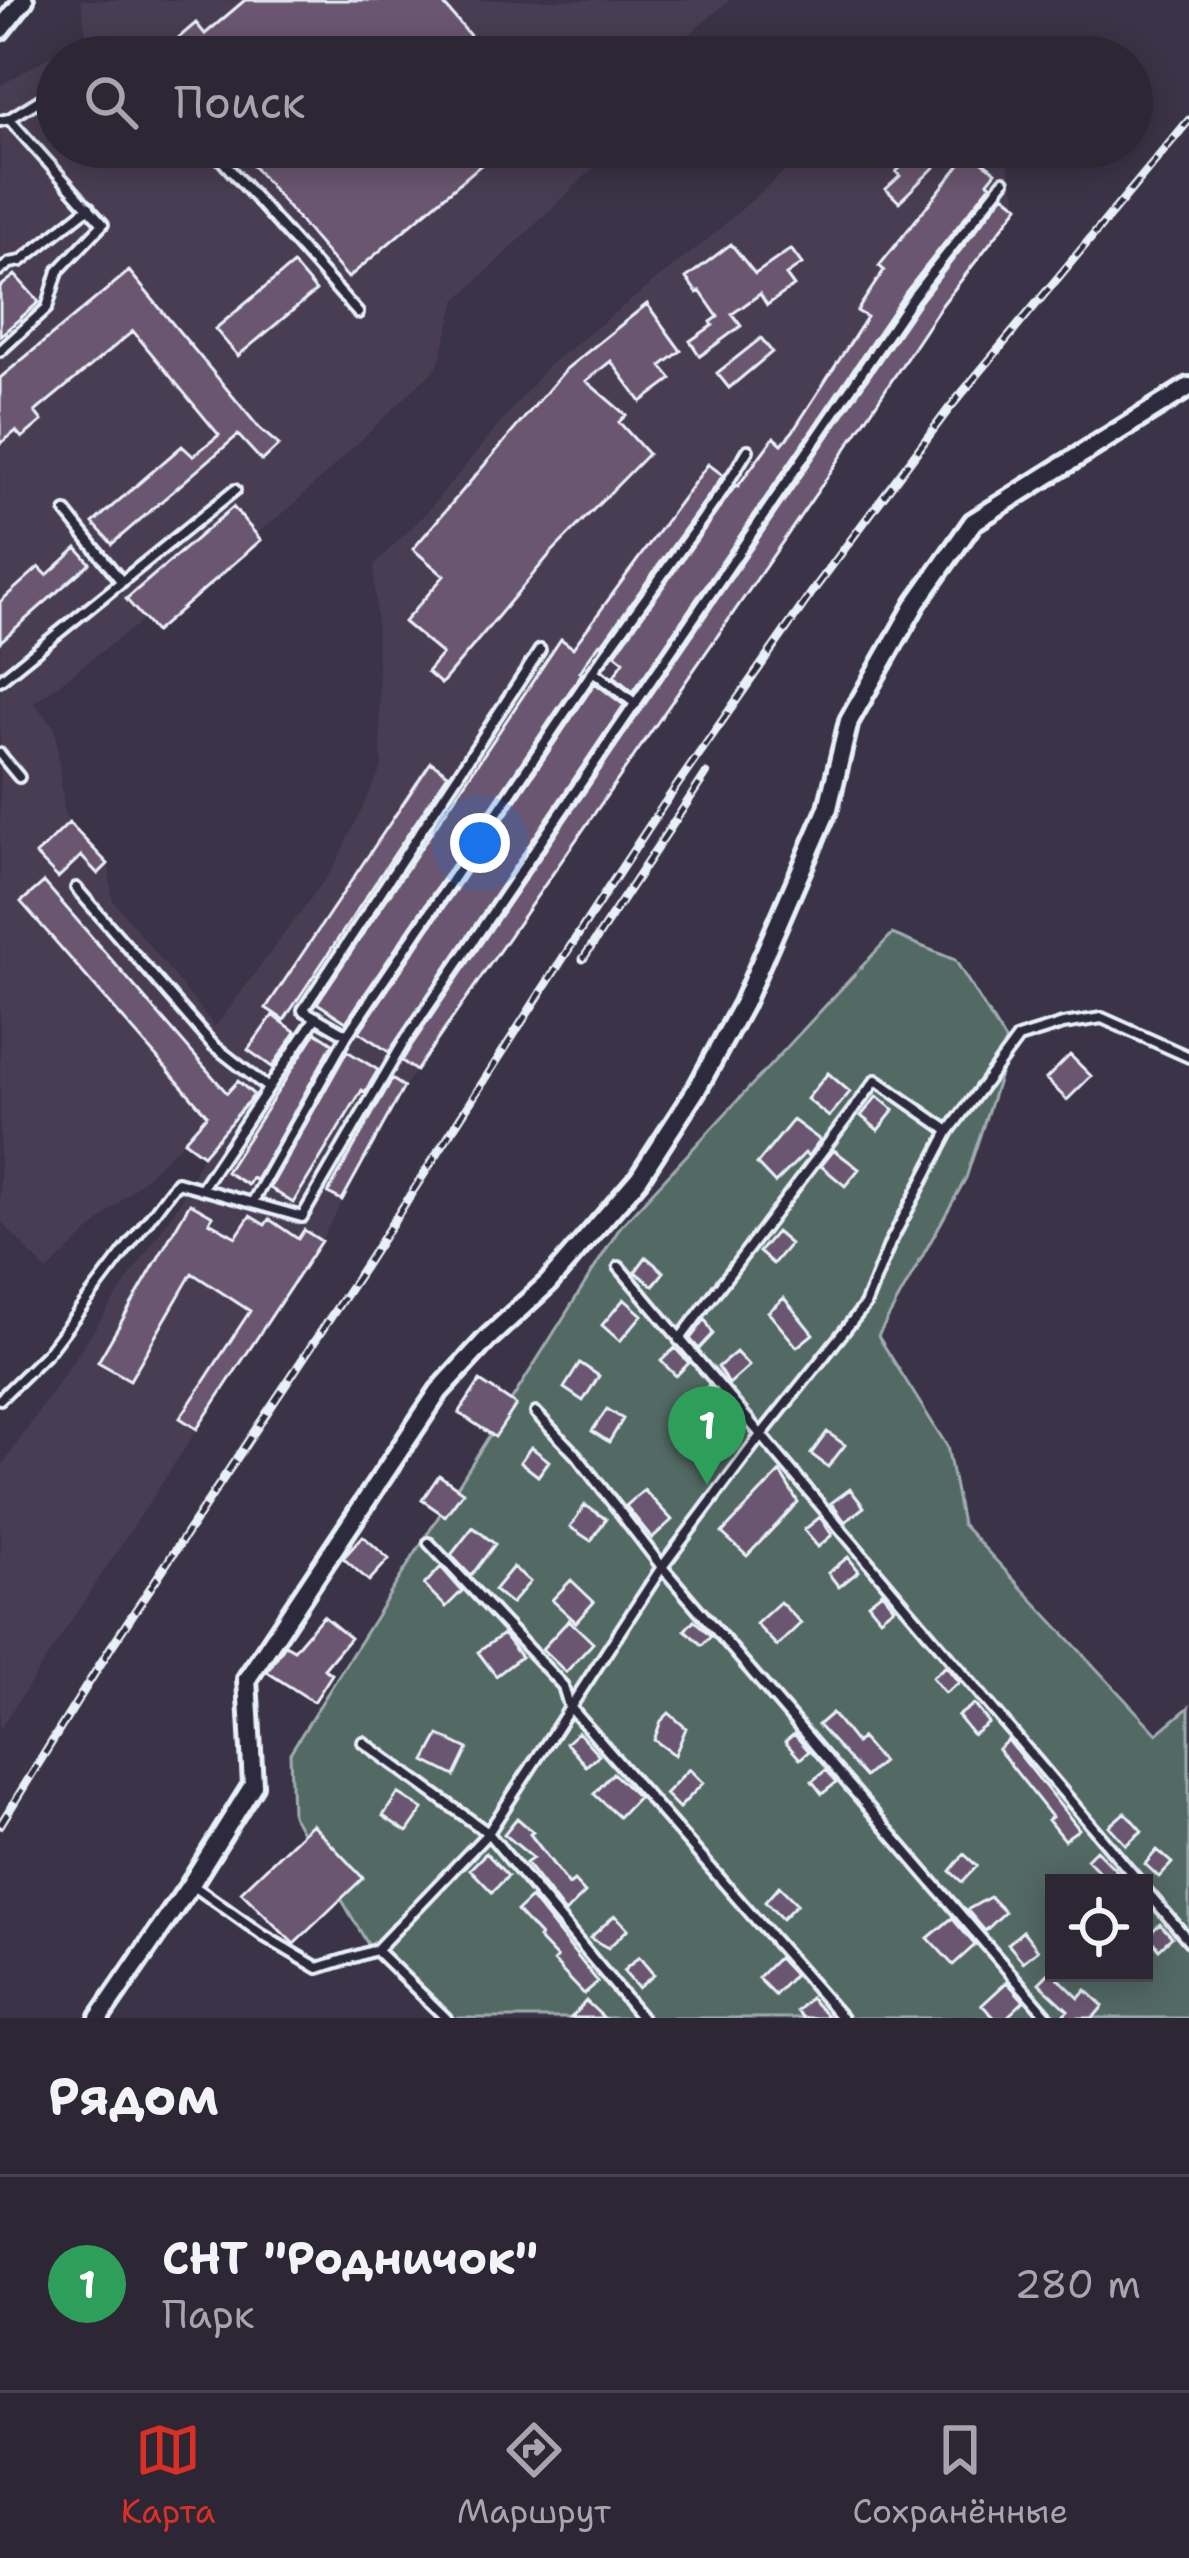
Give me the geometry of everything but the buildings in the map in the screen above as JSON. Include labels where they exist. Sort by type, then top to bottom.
[{"type":"street","points":[[0,30],[24,0]]},
{"type":"street","points":[[99,2018],[254,1785],[247,1678],[439,1391],[548,1282],[640,1178],[698,1087],[743,1004],[828,808],[849,721],[916,603],[973,522],[1189,387]]},
{"type":"lane","points":[[36,101],[5,120],[36,152]]},
{"type":"lane","points":[[0,351],[47,308],[58,271],[103,224],[51,168]]},
{"type":"lane","points":[[229,168],[358,313]]},
{"type":"lane","points":[[0,1399],[48,1352],[177,1182],[302,1217],[404,1042],[913,297],[1004,182]]},
{"type":"lane","points":[[0,270],[21,261],[89,207]]},
{"type":"lane","points":[[252,1203],[347,1035],[592,670],[748,450]]},
{"type":"lane","points":[[0,680],[235,490]]},
{"type":"lane","points":[[66,512],[122,582]]},
{"type":"lane","points":[[347,1035],[303,1010],[540,650]]},
{"type":"lane","points":[[592,670],[636,704]]},
{"type":"lane","points":[[0,754],[20,777]]},
{"type":"lane","points":[[76,888],[213,1045],[268,1088]]},
{"type":"lane","points":[[202,1189],[316,1017]]},
{"type":"lane","points":[[191,1884],[318,1968],[376,1950],[488,1833],[662,1567],[865,1305],[890,1243],[949,1131],[1018,1038],[1102,1018],[1189,1057]]},
{"type":"lane","points":[[679,1340],[876,1080],[949,1131]]},
{"type":"lane","points":[[619,1267],[1132,1874]]},
{"type":"lane","points":[[536,1413],[1048,2018]]},
{"type":"lane","points":[[430,1544],[563,1686],[569,1706],[842,2018]]},
{"type":"lane","points":[[363,1742],[488,1833],[642,2018]]},
{"type":"lane","points":[[1153,1899],[1189,1941]]},
{"type":"lane","points":[[376,1950],[446,2018]]},
{"type":"shaded area","points":[[81,0],[730,0],[687,36],[83,36]]},
{"type":"shaded area","points":[[36,64],[36,168],[594,168],[456,301],[438,366],[291,507],[34,703],[55,728],[65,817],[109,864],[112,899],[215,1027],[334,867],[382,767],[374,565],[426,513],[548,366],[708,239],[788,168],[1009,168],[1019,206],[942,305],[403,1089],[321,1241],[0,1729],[0,1469],[179,1204],[203,1155],[183,1142],[47,1271],[0,1220],[0,86]]},
{"type":"green space","points":[[892,934],[955,960],[1009,1047],[966,1178],[878,1336],[947,1446],[962,1524],[1157,1734],[1189,1707],[1189,2018],[438,2018],[369,1946],[292,1815],[290,1753],[621,1226]]},
{"type":"railway","points":[[1153,163],[1189,120]]},
{"type":"railway","points":[[0,1825],[111,1647],[662,807],[815,588],[948,410],[1149,168]]},
{"type":"railway","points":[[583,959],[706,774]]},
{"type":"place","name":"СНТ \"Родничок\"","points":[[707,1485]]}]
